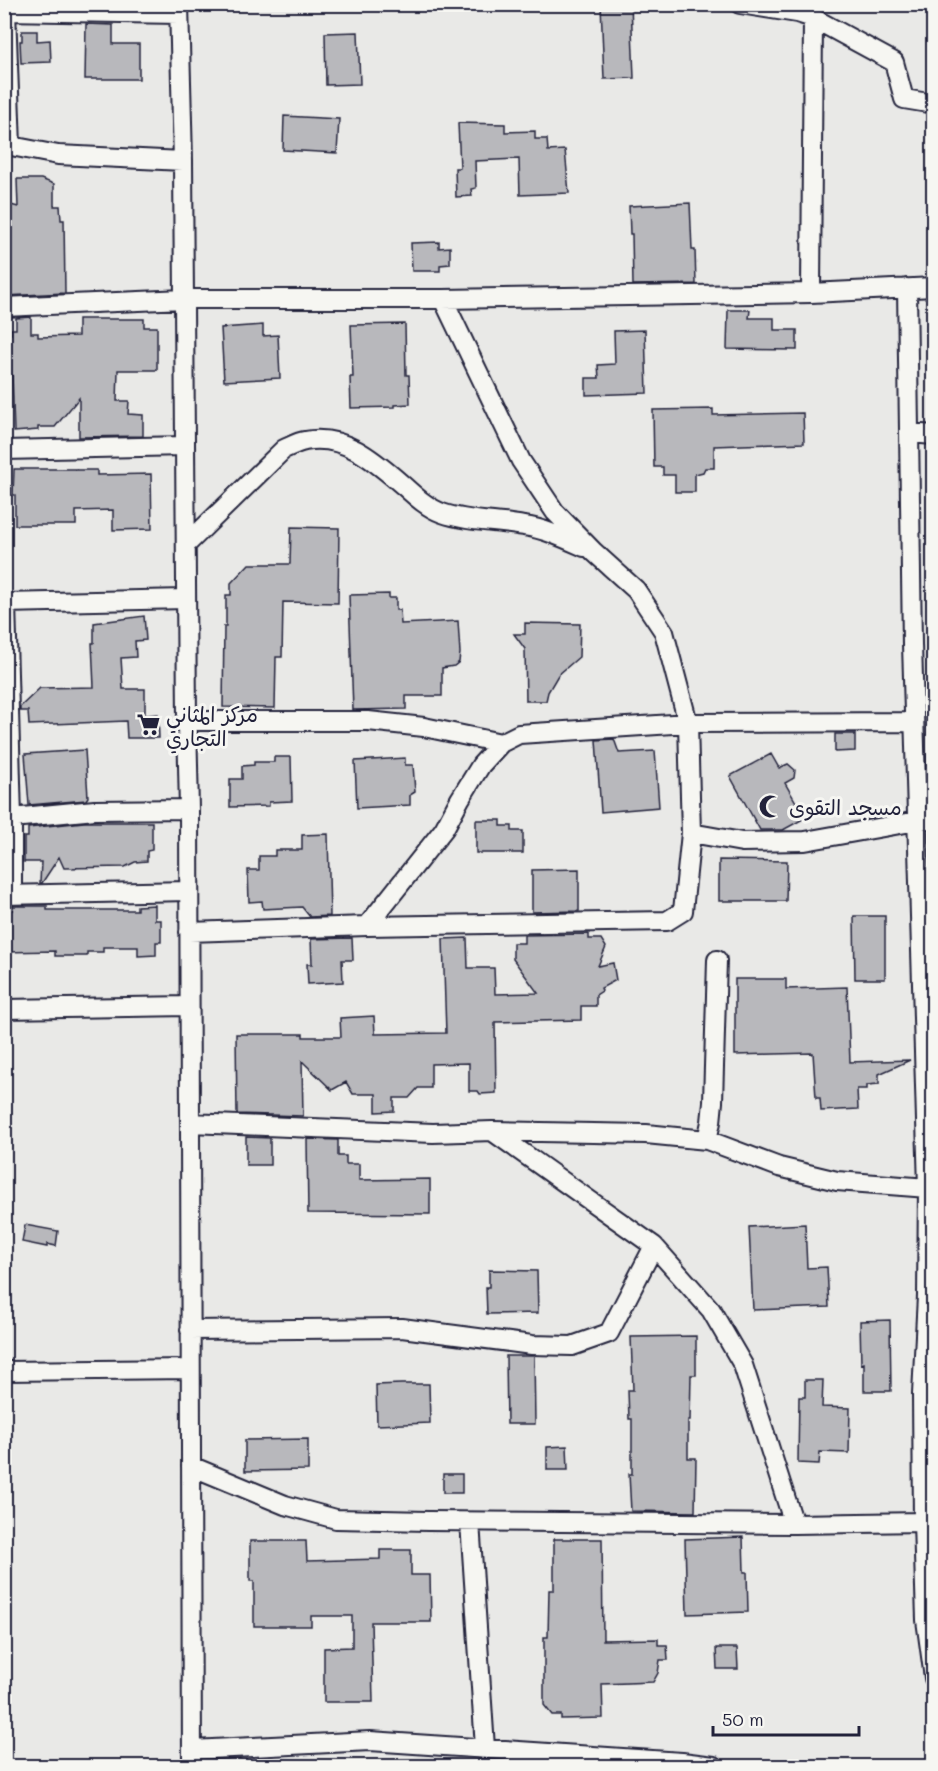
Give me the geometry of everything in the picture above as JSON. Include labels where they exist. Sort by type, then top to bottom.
[{"type":"street","points":[[740,4],[802,12],[894,62],[904,99],[933,104]]},
{"type":"street","points":[[183,161],[58,155],[8,146],[5,11],[179,9],[183,161],[189,809],[192,1758],[370,1741],[682,1762],[714,1767]]},
{"type":"street","points":[[802,12],[811,293]]},
{"type":"street","points":[[4,307],[184,299],[443,299],[811,293],[933,287]]},
{"type":"street","points":[[907,288],[914,722],[926,819],[930,1296],[923,1522],[926,1620],[933,1673]]},
{"type":"street","points":[[189,932],[367,926],[667,921],[683,911],[691,833],[688,723],[664,632],[636,590],[555,512],[521,461],[443,299]]},
{"type":"street","points":[[909,433],[933,435]]},
{"type":"street","points":[[186,545],[284,449],[305,441],[330,440],[356,449],[423,502],[441,513],[550,532],[594,552]]},
{"type":"street","points":[[4,450],[185,446]]},
{"type":"street","points":[[186,599],[5,603],[12,818],[8,895],[189,891]]},
{"type":"street","points":[[187,722],[368,721],[424,727],[501,743]]},
{"type":"street","points":[[367,926],[444,829],[481,765],[501,743],[519,734],[688,723],[914,722]]},
{"type":"street","points":[[12,818],[95,810],[189,809]]},
{"type":"street","points":[[691,833],[742,842],[805,841],[926,819]]},
{"type":"street","points":[[707,1140],[713,1102],[717,960]]},
{"type":"street","points":[[4,1009],[189,1006]]},
{"type":"street","points":[[190,1123],[432,1133],[492,1131],[646,1134],[707,1140],[779,1167],[837,1180],[928,1188]]},
{"type":"street","points":[[492,1131],[654,1246],[711,1310],[743,1365],[794,1524]]},
{"type":"street","points":[[190,1330],[402,1328],[532,1345],[572,1346],[609,1333],[654,1246]]},
{"type":"street","points":[[4,1371],[190,1369]]},
{"type":"street","points":[[191,1466],[285,1505],[336,1519],[794,1524],[923,1522]]},
{"type":"street","points":[[470,1522],[484,1748]]},
{"type":"building","points":[[601,4],[631,4],[634,78],[604,79]]},
{"type":"building","points":[[86,24],[113,25],[113,44],[139,44],[139,79],[85,79]]},
{"type":"building","points":[[22,31],[37,31],[37,41],[50,40],[51,62],[21,63]]},
{"type":"building","points":[[358,32],[360,84],[326,85],[325,33]]},
{"type":"building","points":[[284,116],[339,119],[337,153],[283,150]]},
{"type":"building","points":[[458,123],[505,124],[505,132],[535,131],[535,139],[547,139],[548,151],[565,150],[569,193],[520,195],[519,159],[475,161],[476,188],[471,189],[472,196],[456,197],[455,168],[460,168]]},
{"type":"building","points":[[17,179],[41,179],[54,184],[54,206],[60,206],[61,220],[64,220],[65,293],[4,296],[4,203],[18,207]]},
{"type":"building","points":[[690,203],[696,284],[633,285],[629,206]]},
{"type":"building","points":[[439,242],[439,248],[450,247],[450,264],[440,265],[440,271],[412,271],[411,243]]},
{"type":"building","points":[[728,310],[750,310],[749,318],[774,318],[774,330],[797,330],[797,350],[727,349]]},
{"type":"building","points":[[31,317],[31,333],[38,333],[38,337],[78,336],[78,319],[144,319],[144,327],[157,327],[157,370],[118,370],[117,401],[129,401],[128,414],[143,415],[143,436],[79,437],[79,398],[55,427],[38,427],[38,430],[14,432],[12,375],[4,375],[4,334],[11,334],[11,329],[16,329],[16,318]]},
{"type":"building","points":[[405,324],[406,375],[409,375],[410,404],[395,405],[395,407],[351,408],[350,377],[353,377],[351,325]]},
{"type":"building","points":[[263,325],[263,336],[278,335],[280,378],[224,381],[221,328]]},
{"type":"building","points":[[645,330],[647,393],[586,395],[586,378],[599,378],[598,365],[615,364],[614,331]]},
{"type":"building","points":[[713,409],[713,415],[803,413],[804,443],[714,446],[714,468],[705,468],[703,472],[695,474],[695,492],[675,492],[675,475],[663,475],[663,467],[654,467],[653,410]]},
{"type":"building","points":[[14,469],[97,470],[97,475],[151,474],[152,529],[113,530],[113,510],[76,511],[76,525],[15,525]]},
{"type":"building","points":[[291,527],[339,528],[338,603],[283,602],[282,657],[276,657],[275,708],[223,707],[226,595],[231,595],[231,583],[249,564],[290,564]]},
{"type":"building","points":[[389,594],[389,598],[396,598],[396,610],[400,610],[401,624],[458,621],[459,662],[454,666],[442,668],[442,696],[406,696],[406,709],[353,710],[349,595]]},
{"type":"building","points":[[144,616],[146,640],[135,641],[136,657],[121,658],[123,689],[145,689],[145,715],[158,714],[159,738],[127,738],[126,721],[29,725],[28,711],[20,711],[20,707],[40,688],[94,687],[92,643],[94,643],[94,623]]},
{"type":"building","points":[[525,623],[580,624],[579,657],[558,675],[548,692],[546,701],[526,701],[525,649],[514,634],[525,634]]},
{"type":"building","points":[[835,734],[855,734],[855,751],[835,752]]},
{"type":"building","points":[[614,739],[619,753],[655,751],[659,807],[601,812],[596,740]]},
{"type":"building","points":[[85,750],[88,797],[86,800],[29,805],[25,754]]},
{"type":"building","points":[[771,754],[779,768],[788,764],[795,770],[794,778],[785,783],[805,818],[783,830],[760,830],[730,776]]},
{"type":"building","points":[[274,757],[291,757],[292,801],[269,802],[269,806],[230,807],[230,779],[242,779],[242,766],[254,765],[254,762],[274,762]]},
{"type":"building","points":[[405,758],[405,765],[413,765],[415,792],[410,795],[410,805],[357,808],[355,761]]},
{"type":"building","points":[[476,820],[501,820],[501,826],[512,826],[512,831],[523,831],[523,853],[476,853]]},
{"type":"building","points":[[84,822],[152,822],[152,850],[147,851],[147,861],[135,862],[125,867],[64,868],[59,857],[40,883],[41,862],[24,862],[24,837],[28,837],[28,828]]},
{"type":"building","points":[[328,834],[330,916],[310,917],[302,907],[263,909],[262,901],[249,902],[248,870],[259,870],[259,856],[275,856],[275,850],[302,850],[302,835]]},
{"type":"building","points":[[719,860],[787,861],[786,901],[719,901]]},
{"type":"building","points":[[579,869],[579,911],[532,912],[532,870]]},
{"type":"building","points":[[155,905],[155,920],[161,920],[161,942],[156,942],[156,955],[138,956],[138,947],[103,947],[103,952],[87,952],[87,956],[55,956],[55,951],[4,952],[4,910],[13,910],[13,906],[47,906],[47,910],[137,910],[137,906]]},
{"type":"building","points":[[854,916],[885,916],[885,979],[855,979]]},
{"type":"building","points":[[589,934],[589,939],[601,939],[606,947],[598,966],[613,963],[616,980],[601,988],[602,991],[596,995],[596,1006],[581,1006],[581,1020],[495,1022],[496,1093],[480,1094],[478,1091],[469,1091],[469,1063],[431,1064],[431,1088],[418,1088],[409,1098],[394,1098],[394,1111],[376,1112],[376,1094],[353,1094],[346,1082],[332,1090],[302,1061],[303,1116],[237,1114],[236,1034],[303,1034],[303,1037],[341,1037],[340,1018],[374,1016],[375,1034],[446,1033],[443,939],[467,938],[468,968],[494,968],[495,994],[538,993],[513,959],[513,943],[524,943],[524,935]]},
{"type":"building","points":[[352,938],[353,960],[342,960],[343,982],[308,984],[307,964],[312,964],[311,939]]},
{"type":"building","points":[[735,979],[786,979],[786,989],[847,987],[850,1062],[910,1060],[879,1074],[879,1084],[867,1085],[867,1089],[857,1089],[858,1109],[821,1111],[820,1098],[816,1098],[813,1053],[735,1055]]},
{"type":"building","points":[[246,1137],[270,1138],[270,1165],[246,1165]]},
{"type":"building","points":[[307,1139],[338,1140],[338,1156],[346,1156],[346,1164],[359,1164],[359,1180],[430,1179],[430,1214],[308,1213]]},
{"type":"building","points":[[805,1224],[807,1268],[827,1267],[829,1307],[753,1310],[749,1227]]},
{"type":"building","points":[[25,1225],[58,1231],[56,1246],[47,1244],[47,1247],[22,1242]]},
{"type":"building","points":[[489,1270],[537,1271],[538,1313],[487,1314],[486,1287],[489,1287]]},
{"type":"building","points":[[890,1320],[891,1391],[864,1391],[860,1321]]},
{"type":"building","points":[[696,1336],[696,1375],[691,1375],[690,1420],[688,1420],[688,1458],[696,1458],[695,1512],[631,1511],[629,1474],[632,1474],[632,1419],[629,1419],[628,1390],[633,1390],[631,1337]]},
{"type":"building","points":[[506,1356],[534,1356],[535,1424],[507,1424]]},
{"type":"building","points":[[805,1380],[823,1380],[822,1407],[850,1408],[849,1453],[820,1452],[819,1464],[798,1463],[799,1397],[805,1397]]},
{"type":"building","points":[[429,1384],[430,1423],[377,1425],[376,1385]]},
{"type":"building","points":[[308,1439],[308,1470],[245,1471],[245,1440]]},
{"type":"building","points":[[567,1446],[568,1470],[547,1470],[547,1447]]},
{"type":"building","points":[[443,1474],[462,1474],[462,1493],[443,1493]]},
{"type":"building","points":[[743,1537],[748,1612],[687,1614],[685,1539]]},
{"type":"building","points":[[554,1539],[602,1539],[603,1640],[658,1639],[658,1645],[667,1645],[668,1660],[660,1660],[658,1673],[653,1682],[602,1684],[603,1718],[561,1719],[561,1715],[552,1715],[544,1705],[544,1637],[548,1637],[549,1590],[554,1590]]},
{"type":"building","points":[[250,1541],[306,1541],[307,1561],[380,1559],[380,1550],[411,1550],[411,1575],[430,1575],[431,1622],[371,1622],[373,1702],[324,1702],[324,1648],[352,1647],[352,1616],[311,1616],[311,1626],[254,1626],[254,1581],[250,1581]]},
{"type":"building","points":[[716,1648],[737,1648],[738,1669],[717,1669]]},
{"type":"place","name":"مركز المثاني التجاري","points":[[148,725]]},
{"type":"place","name":"مسجد التقوى","points":[[771,806]]}]
